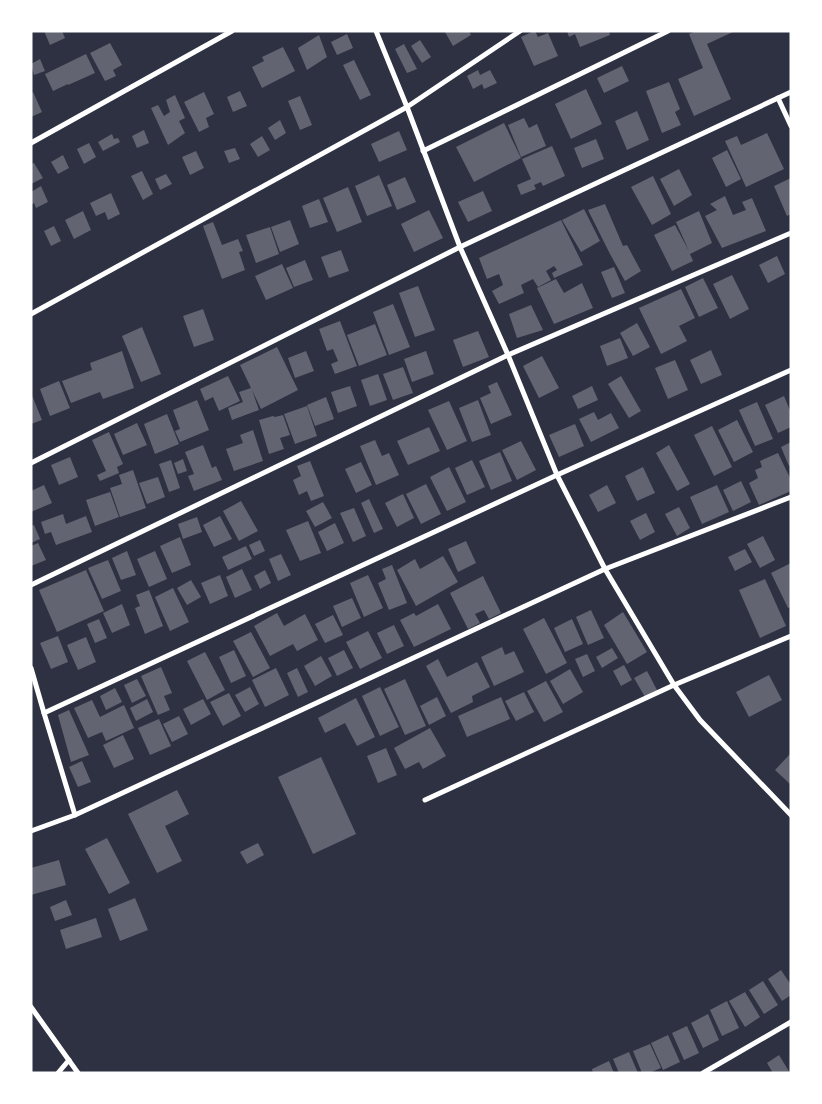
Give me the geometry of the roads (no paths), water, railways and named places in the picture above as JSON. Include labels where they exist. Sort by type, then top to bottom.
[{"type":"street","points":[[31,143],[232,31]]},
{"type":"street","points":[[376,31],[460,247],[508,356],[556,475],[604,569],[674,685],[700,720],[791,815]]},
{"type":"street","points":[[31,314],[407,107],[520,31]]},
{"type":"street","points":[[423,151],[668,31]]},
{"type":"street","points":[[31,463],[460,247],[791,92]]},
{"type":"street","points":[[778,98],[791,126]]},
{"type":"street","points":[[31,585],[508,356],[791,233]]},
{"type":"street","points":[[44,713],[556,475],[791,370]]},
{"type":"street","points":[[31,831],[75,815],[604,569],[791,497]]},
{"type":"street","points":[[425,800],[674,685],[791,636]]},
{"type":"street","points":[[31,668],[75,815]]},
{"type":"street","points":[[31,1007],[78,1073]]},
{"type":"street","points":[[703,1073],[791,1022]]},
{"type":"street","points":[[58,1073],[69,1060]]}]
